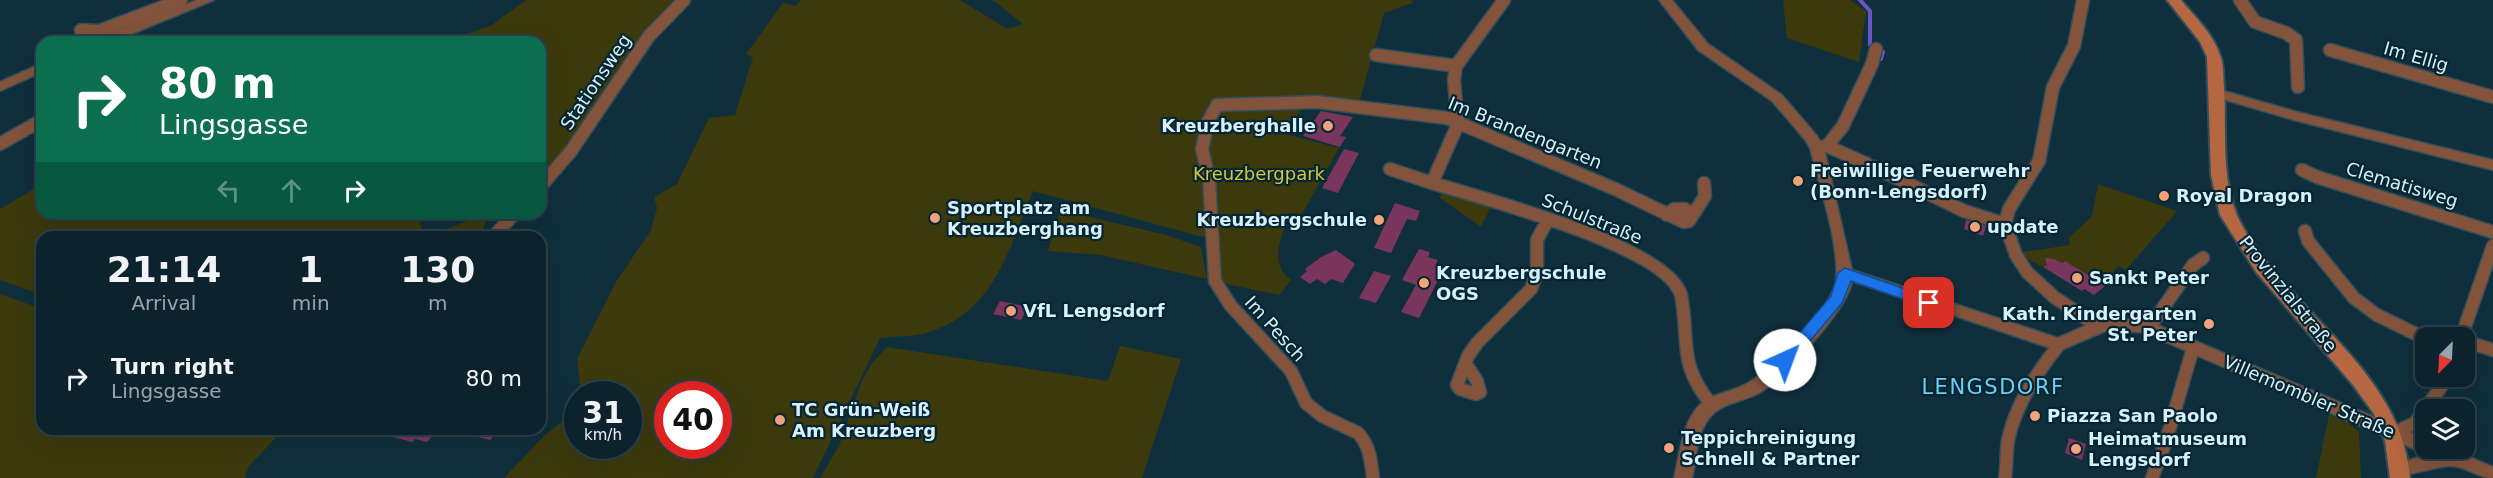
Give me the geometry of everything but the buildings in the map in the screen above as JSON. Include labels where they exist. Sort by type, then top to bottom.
[{"type":"main road","name":"Provinzialstraße","points":[[2174,0],[2211,49],[2217,99],[2219,175],[2228,216],[2256,259],[2365,386],[2385,414],[2399,450],[2400,474]]},
{"type":"street","points":[[81,30],[99,31],[181,0]]},
{"type":"street","points":[[115,36],[208,0]]},
{"type":"street","name":"Stationsweg","points":[[546,180],[571,151],[650,36],[684,0]]},
{"type":"street","points":[[1432,183],[1458,124],[1454,90],[1456,66],[1504,0]]},
{"type":"street","points":[[1665,0],[1701,45],[1716,58],[1774,96],[1822,147],[1871,166],[1964,211],[2006,224]]},
{"type":"street","points":[[2005,478],[2006,456],[2014,420],[2028,385],[2059,345],[2096,326],[2054,297],[2026,272],[2016,255],[2006,224],[2009,209],[2039,161],[2053,87],[2074,46],[2083,0]]},
{"type":"street","points":[[2240,0],[2255,22],[2286,33],[2296,40],[2298,87]]},
{"type":"street","points":[[1822,147],[1845,123],[1859,87],[1876,57],[1876,49]]},
{"type":"street","name":"Im Ellig","points":[[2330,50],[2493,97]]},
{"type":"street","points":[[1376,55],[1456,66]]},
{"type":"street","points":[[0,87],[36,70]]},
{"type":"street","points":[[2217,99],[2493,165]]},
{"type":"street","name":"Im Brandengarten","points":[[1212,243],[1209,178],[1202,149],[1208,122],[1217,105],[1304,101],[1346,104],[1447,118],[1615,189],[1667,214],[1674,209],[1685,209],[1693,215],[1705,195],[1704,183]]},
{"type":"street","points":[[0,144],[36,123]]},
{"type":"street","points":[[1687,477],[1694,430],[1702,414],[1713,405],[1749,391],[1772,375],[1837,299],[1844,285],[1843,251],[1822,147]]},
{"type":"street","name":"Schulstraße","points":[[1390,169],[1548,219],[1611,242],[1669,274],[1676,281],[1683,310],[1689,372],[1700,392],[1713,405]]},
{"type":"street","name":"Clematisweg","points":[[2302,170],[2317,177],[2493,232]]},
{"type":"street","points":[[498,231],[510,219]]},
{"type":"street","points":[[1466,364],[1477,343],[1532,289],[1538,273],[1537,240],[1548,219]]},
{"type":"street","points":[[2305,231],[2308,241],[2354,298],[2378,315],[2415,334]]},
{"type":"street","name":"Im Pesch","points":[[1212,243],[1213,270],[1222,295],[1253,332],[1291,371],[1301,394],[1313,410],[1358,433],[1363,438],[1369,450],[1373,478]]},
{"type":"street","points":[[2465,327],[2493,246]]},
{"type":"street","points":[[2148,328],[2193,265],[2203,258]]},
{"type":"street","points":[[1845,273],[2059,345]]},
{"type":"street","name":"Villemombler Straße","points":[[2096,326],[2120,322],[2148,328],[2415,443]]},
{"type":"street","points":[[2475,344],[2493,350]]},
{"type":"street","points":[[2152,478],[2166,441],[2193,348]]},
{"type":"street","points":[[2393,433],[2415,423],[2441,387]]},
{"type":"street","points":[[2400,474],[2416,464],[2453,459]]},
{"type":"street","name":"Villemombler Straße","points":[[2453,459],[2493,475]]},
{"type":"green space","points":[[526,0],[679,0],[554,167],[546,170],[546,36],[462,36],[492,25]]},
{"type":"green space","points":[[801,0],[960,0],[1007,29],[1023,24],[994,1],[988,0],[1413,0],[1412,3],[1384,13],[1359,103],[1215,102],[1205,122],[1208,234],[1203,237],[1033,191],[1007,256],[983,295],[968,311],[949,324],[926,333],[880,338],[813,478],[504,478],[545,435],[564,420],[564,459],[642,459],[642,381],[580,381],[577,359],[616,282],[651,230],[657,208],[654,197],[677,184],[709,118],[735,115],[753,57],[746,54],[783,3],[795,6]]},
{"type":"green space","points":[[1783,0],[1850,0],[1866,11],[1859,62],[1787,38]]},
{"type":"green space","name":"Kreuzbergpark","points":[[1305,104],[1285,134],[1339,148],[1302,214],[1289,213],[1280,240],[1278,257],[1280,266],[1291,280],[1279,295],[1222,283],[1218,274],[1205,149],[1219,107]]},
{"type":"green space","points":[[2098,184],[2177,211],[2126,270],[2118,266],[2106,281],[2098,277],[2095,279],[2065,261],[2062,263],[2054,259],[2047,259],[2048,264],[2043,267],[2026,258],[2023,252],[2070,245],[2069,238],[2092,216]]},
{"type":"green space","points":[[36,188],[36,219],[424,219],[419,221],[423,231],[36,231],[36,293],[0,280],[0,209]]},
{"type":"green space","points":[[1445,192],[1491,206],[1481,227],[1439,197]]},
{"type":"green space","points":[[1060,210],[1166,235],[1201,247],[1207,279],[1101,255],[1048,251]]},
{"type":"green space","points":[[473,219],[487,219],[481,231],[441,231]]},
{"type":"green space","points":[[0,294],[36,307],[36,435],[278,435],[249,466],[246,478],[0,478]]},
{"type":"green space","points":[[1120,346],[1181,359],[1142,478],[820,478],[839,446],[861,383],[872,363],[887,347],[1108,381]]},
{"type":"green space","points":[[2329,415],[2346,421],[2359,432],[2361,478],[2316,478]]},
{"type":"waterway","points":[[1860,0],[1870,11],[1870,45],[1874,47]]},
{"type":"waterway","points":[[1880,49],[1883,52],[1881,59]]},
{"type":"place","name":"Kreuzberghalle","points":[[1328,126]]},
{"type":"place","name":"Freiwillige Feuerwehr (Bonn-Lengsdorf)","points":[[1798,181]]},
{"type":"place","name":"Royal Dragon","points":[[2164,196]]},
{"type":"place","name":"Sportplatz am Kreuzberghang","points":[[935,218]]},
{"type":"place","name":"Kreuzbergschule","points":[[1379,220]]},
{"type":"place","name":"update","points":[[1975,227]]},
{"type":"place","name":"Sankt Peter","points":[[2077,278]]},
{"type":"place","name":"Kreuzbergschule OGS","points":[[1424,283]]},
{"type":"place","name":"VfL Lengsdorf","points":[[1011,311]]},
{"type":"place","name":"Kath. Kindergarten St. Peter","points":[[2209,324]]},
{"type":"place","name":"Piazza San Paolo","points":[[2035,416]]},
{"type":"place","name":"TC Grün-Weiß Am Kreuzberg","points":[[780,420]]},
{"type":"place","name":"Teppichreinigung Schnell & Partner","points":[[1669,448]]},
{"type":"place","name":"Heimatmuseum Lengsdorf","points":[[2076,449]]},
{"type":"district","name":"LENGSDORF","points":[[1993,387]]},
{"type":"route","points":[[1785,360],[1837,299],[1844,285],[1845,273],[1929,303]]}]
